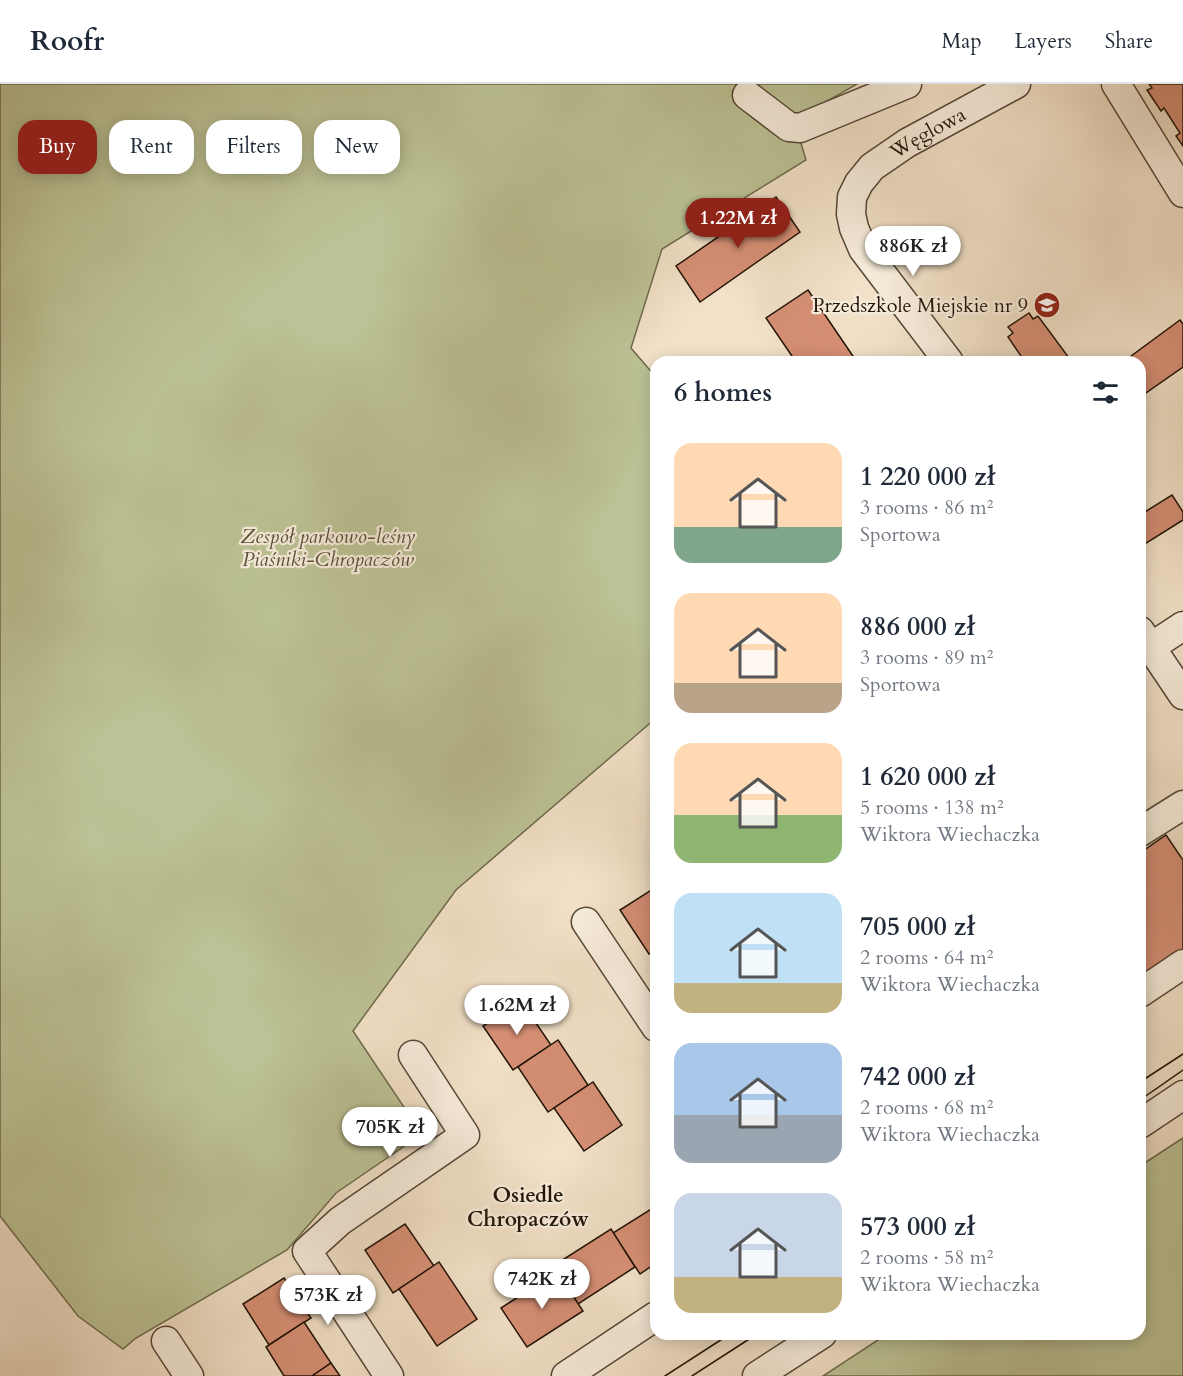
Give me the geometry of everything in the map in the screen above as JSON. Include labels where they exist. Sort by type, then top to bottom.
[{"type":"street","points":[[747,96],[789,127],[800,128],[907,84]]},
{"type":"street","name":"Węglowa","points":[[944,356],[863,249],[851,214],[852,197],[859,183],[872,167],[981,92],[1016,84]]},
{"type":"street","points":[[1116,84],[1183,193]]},
{"type":"street","points":[[1146,639],[1183,626]]},
{"type":"street","points":[[1146,640],[1183,695]]},
{"type":"street","points":[[1146,828],[1183,805]]},
{"type":"street","points":[[586,922],[650,1018]]},
{"type":"street","points":[[1146,989],[1183,964]]},
{"type":"street","points":[[389,1376],[307,1251],[340,1221],[465,1135],[413,1055]]},
{"type":"street","points":[[1146,1120],[1183,1095]]},
{"type":"street","points":[[566,1376],[650,1320]]},
{"type":"street","points":[[757,1376],[813,1340]]},
{"type":"street","points":[[165,1341],[189,1376]]},
{"type":"green space","name":"Zespół parkowo-leśny Piaśniki-Chropaczów","points":[[0,84],[857,84],[794,120],[806,160],[662,249],[631,348],[650,370],[650,723],[456,890],[353,1031],[422,1134],[336,1193],[287,1250],[136,1338],[123,1349],[78,1316],[0,1216]]},
{"type":"green space","points":[[1183,1138],[1183,1376],[823,1376],[878,1340],[1146,1340],[1146,1162]]},
{"type":"building","points":[[1149,84],[1183,84],[1183,146],[1176,136],[1180,133],[1164,108],[1161,111],[1147,90],[1152,88]]},
{"type":"building","points":[[776,197],[800,232],[700,302],[676,266]]},
{"type":"building","points":[[808,290],[853,356],[792,356],[766,318]]},
{"type":"building","points":[[1029,313],[1033,319],[1038,316],[1068,356],[1021,356],[1008,337],[1013,333],[1008,327]]},
{"type":"building","points":[[1180,320],[1183,324],[1183,367],[1146,393],[1146,356],[1131,356]]},
{"type":"building","points":[[1172,495],[1183,512],[1183,520],[1146,543],[1146,511]]},
{"type":"building","points":[[1166,835],[1183,860],[1183,950],[1146,975],[1146,849]]},
{"type":"building","points":[[650,891],[650,953],[649,954],[620,910]]},
{"type":"building","points":[[521,1001],[551,1045],[513,1070],[483,1026]]},
{"type":"building","points":[[558,1040],[588,1085],[548,1112],[518,1067]]},
{"type":"building","points":[[593,1082],[622,1125],[584,1151],[554,1108]]},
{"type":"building","points":[[650,1210],[650,1267],[640,1274],[613,1233]]},
{"type":"building","points":[[405,1224],[434,1266],[393,1293],[365,1250]]},
{"type":"building","points":[[611,1229],[635,1267],[578,1304],[553,1266]]},
{"type":"building","points":[[439,1262],[477,1319],[437,1346],[399,1289]]},
{"type":"building","points":[[557,1272],[583,1311],[527,1347],[501,1308]]},
{"type":"building","points":[[284,1278],[311,1318],[269,1345],[243,1304]]},
{"type":"building","points":[[304,1322],[331,1363],[312,1376],[284,1376],[266,1347]]},
{"type":"building","points":[[331,1363],[340,1376],[312,1376]]},
{"type":"tram line","points":[[1146,1078],[1183,1054]]},
{"type":"tram line","points":[[1146,1096],[1183,1070]]},
{"type":"tram line","points":[[665,1376],[721,1340]]},
{"type":"tram line","points":[[692,1376],[748,1340]]},
{"type":"place","name":"Przedszkole Miejskie nr 9","points":[[1047,305]]},
{"type":"district","name":"Osiedle Chropaczów","points":[[528,1207]]}]
